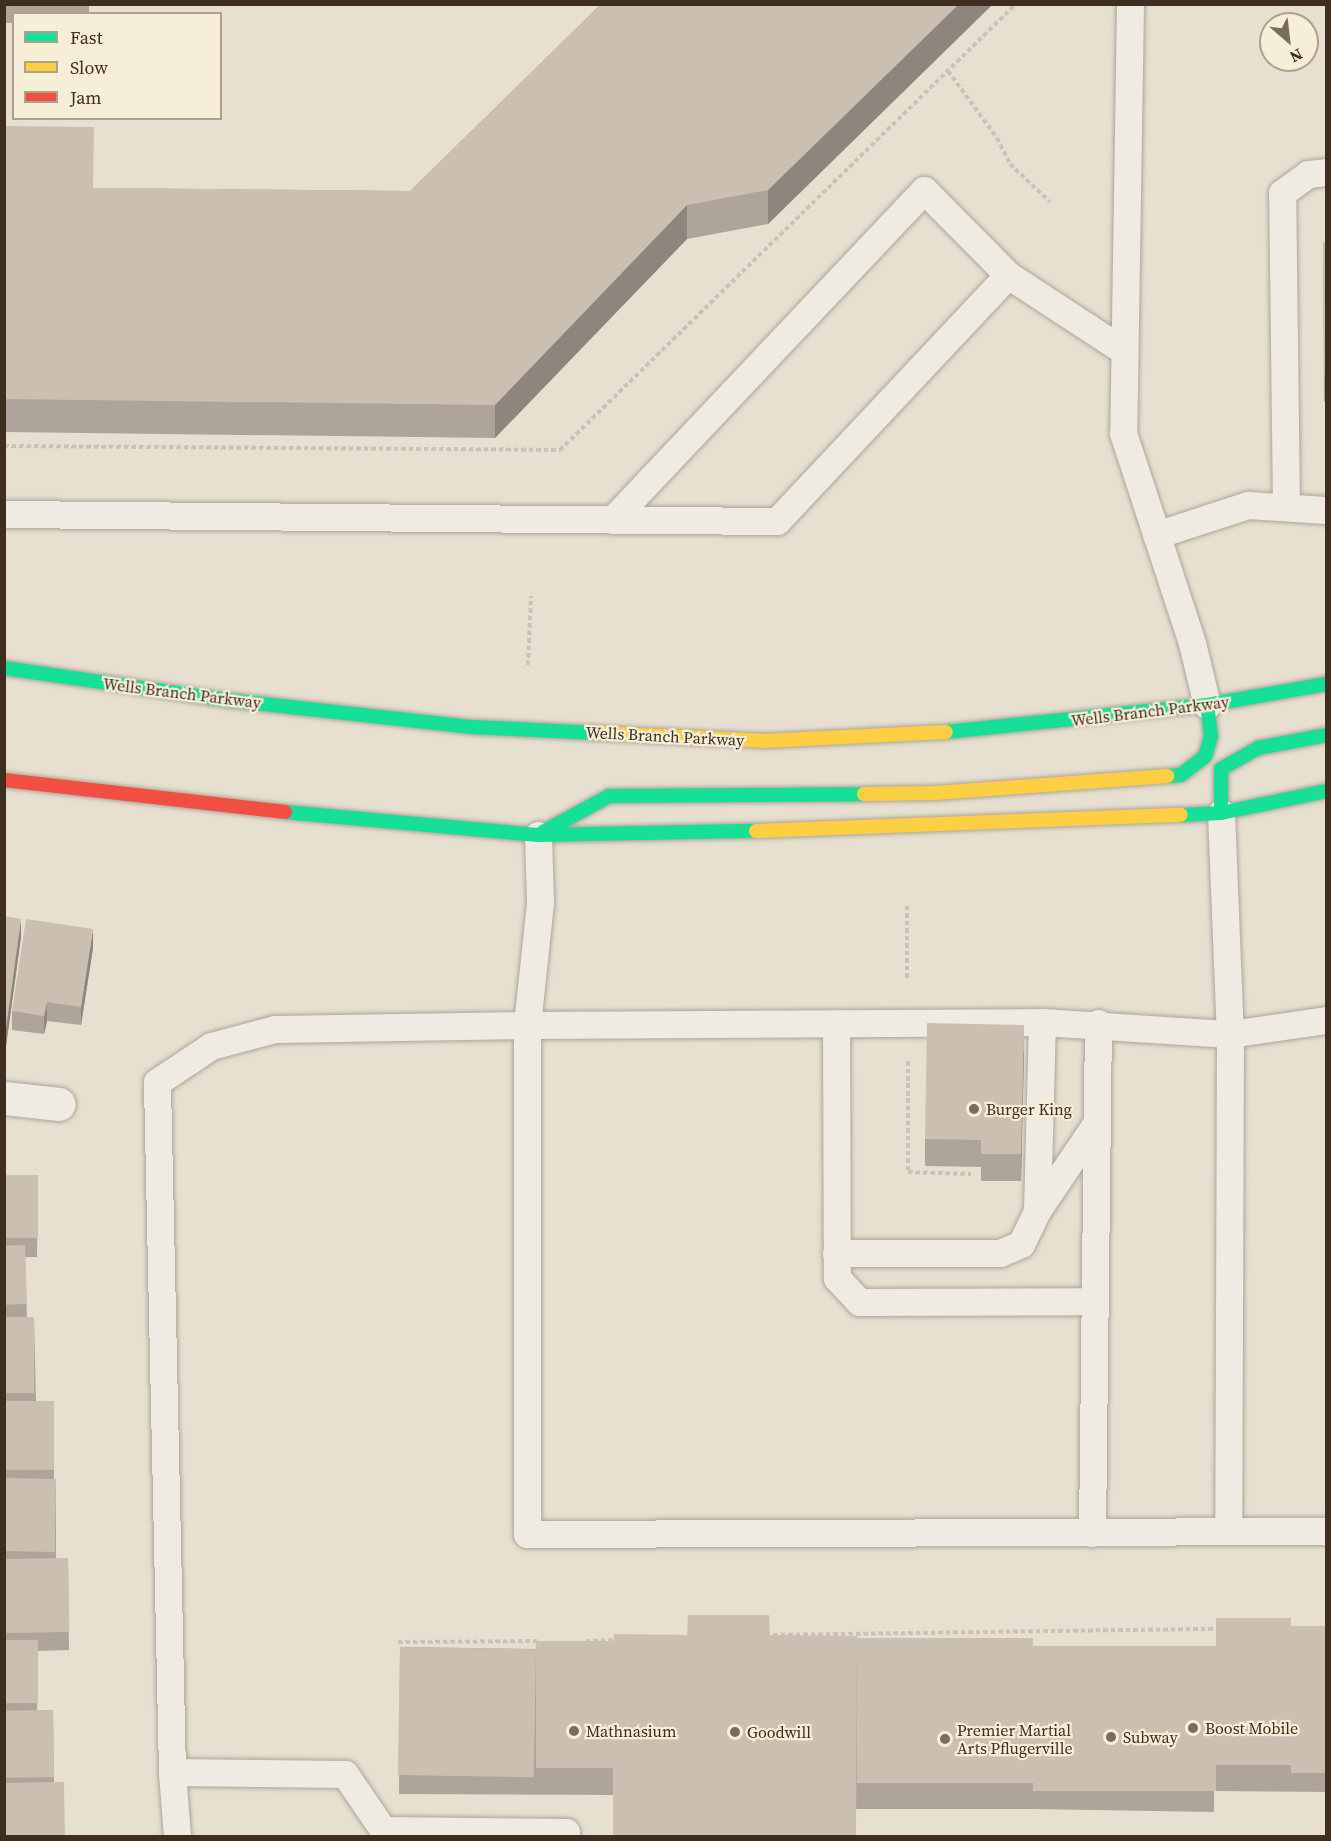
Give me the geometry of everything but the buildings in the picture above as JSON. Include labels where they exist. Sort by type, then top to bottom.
[{"type":"main road","name":"Wells Branch Parkway","points":[[4,668],[218,699],[472,727],[764,741],[977,731],[1207,705],[1326,684]]},
{"type":"main road","points":[[538,835],[609,796],[935,793],[1181,775],[1205,756],[1211,736],[1207,705]]},
{"type":"main road","points":[[1221,813],[1221,769],[1258,748],[1326,735]]},
{"type":"main road","points":[[4,780],[207,806],[538,835],[864,829],[1221,813],[1326,791]]},
{"type":"street","points":[[4,1098],[59,1104]]},
{"type":"lane","points":[[1130,4],[1123,433],[1192,642],[1207,705]]},
{"type":"lane","points":[[1286,507],[1282,193],[1308,174],[1326,172]]},
{"type":"lane","points":[[612,519],[924,190],[1008,275],[1124,351]]},
{"type":"lane","points":[[4,514],[777,521],[1008,275]]},
{"type":"lane","points":[[1156,535],[1248,505],[1326,510]]},
{"type":"lane","points":[[1221,813],[1230,1034],[1228,1531]]},
{"type":"lane","points":[[538,835],[540,903],[527,1025],[527,1534],[1326,1531]]},
{"type":"lane","points":[[177,1836],[171,1772],[158,1082],[211,1046],[275,1029],[1042,1022],[1098,1023],[1230,1034],[1326,1020]]},
{"type":"lane","points":[[1037,1211],[1042,1022]]},
{"type":"lane","points":[[1092,1533],[1098,1023]]},
{"type":"lane","points":[[836,1024],[837,1278],[859,1302],[1095,1301]]},
{"type":"lane","points":[[836,1253],[1000,1253],[1021,1244],[1037,1211],[1096,1122]]},
{"type":"lane","points":[[171,1772],[345,1774],[383,1830],[566,1832],[566,1836]]},
{"type":"path","points":[[4,446],[560,450],[1016,4]]},
{"type":"path","points":[[948,72],[997,138],[1010,164],[1050,202]]},
{"type":"path","points":[[528,665],[531,596]]},
{"type":"path","points":[[907,906],[907,980]]},
{"type":"path","points":[[908,1059],[908,1172],[972,1174]]},
{"type":"path","points":[[763,1635],[1226,1629]]},
{"type":"path","points":[[574,1641],[621,1640]]},
{"type":"path","points":[[398,1642],[551,1641]]},
{"type":"traffic: fast","points":[[4,668],[218,699],[472,727],[597,733]]},
{"type":"traffic: fast","points":[[946,732],[1207,705],[1326,684]]},
{"type":"traffic: fast","points":[[1167,776],[1181,775],[1205,756],[1211,736],[1207,705]]},
{"type":"traffic: fast","points":[[1221,813],[1221,769],[1258,748],[1326,735]]},
{"type":"traffic: fast","points":[[1181,815],[1221,813],[1326,791]]},
{"type":"traffic: fast","points":[[543,832],[609,796],[864,794]]},
{"type":"traffic: fast","points":[[285,812],[538,835],[756,831]]},
{"type":"traffic: slow","points":[[597,733],[764,741],[946,732]]},
{"type":"traffic: slow","points":[[864,794],[935,793],[1167,776]]},
{"type":"traffic: slow","points":[[756,831],[1181,815]]},
{"type":"traffic: jam","points":[[4,780],[285,812]]},
{"type":"place","name":"Burger King","points":[[974,1109]]},
{"type":"place","name":"Boost Mobile","points":[[1193,1728]]},
{"type":"place","name":"Mathnasium","points":[[574,1731]]},
{"type":"place","name":"Goodwill","points":[[735,1732]]},
{"type":"place","name":"Subway","points":[[1111,1737]]},
{"type":"place","name":"Premier Martial Arts Pflugerville","points":[[945,1739]]}]
